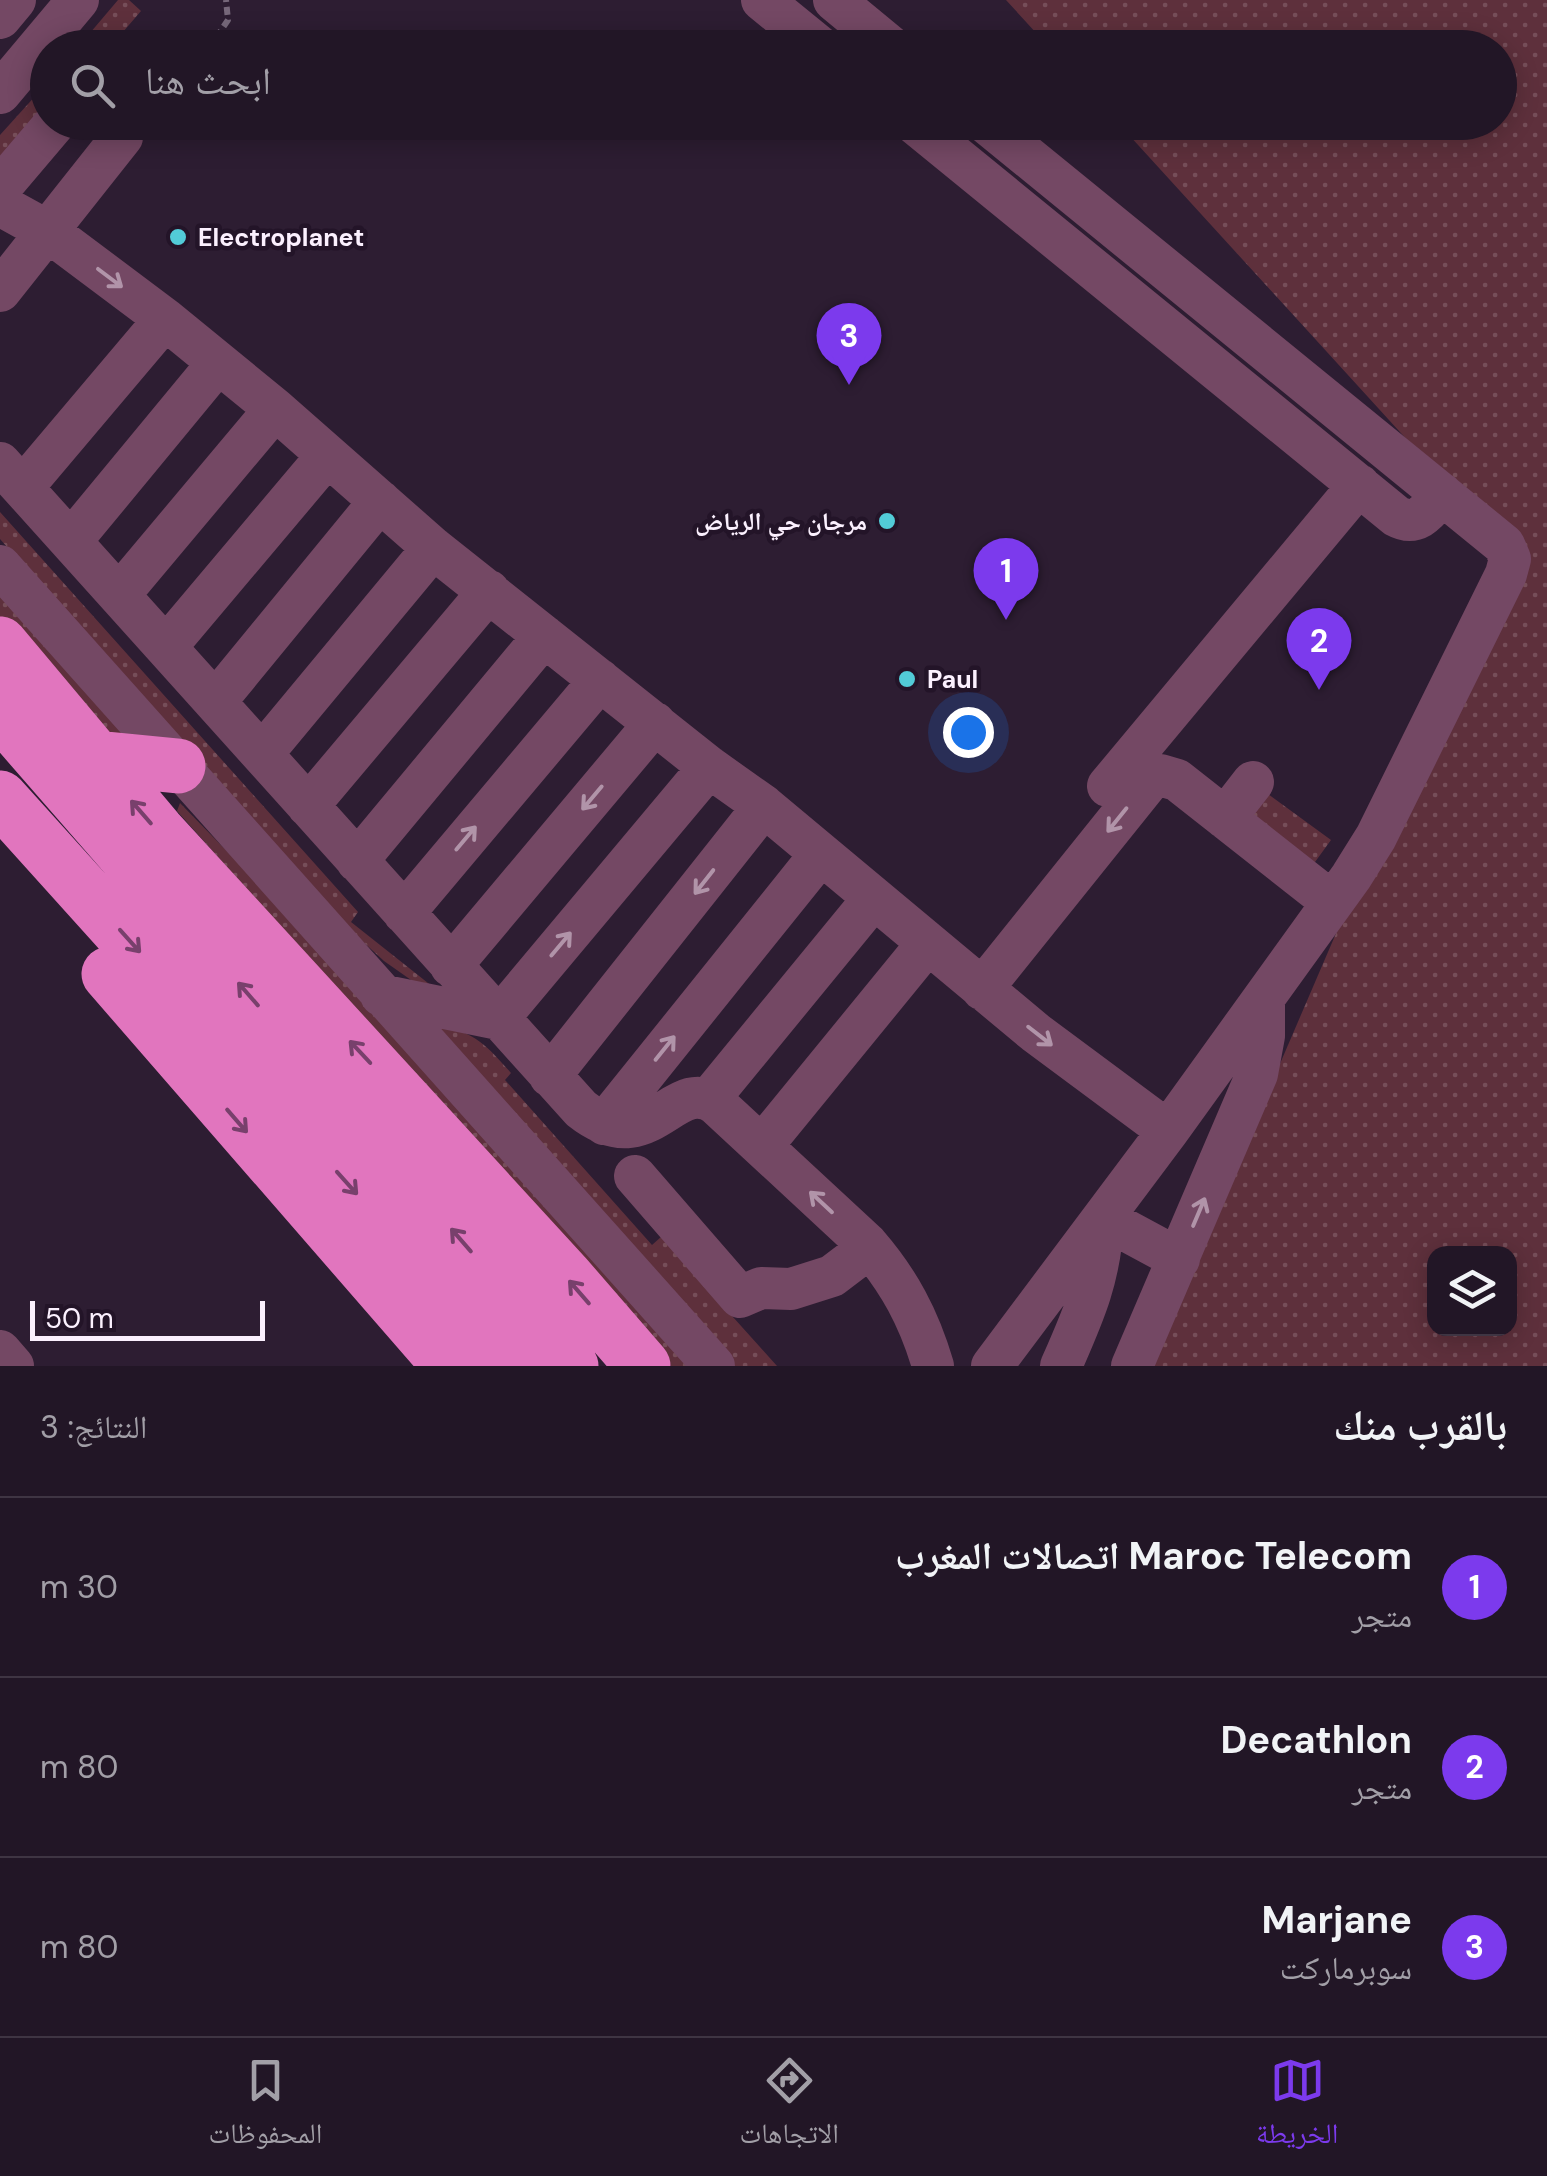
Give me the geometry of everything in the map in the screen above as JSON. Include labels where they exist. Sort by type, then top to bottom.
[{"type":"highway","points":[[0,644],[157,831],[566,1276],[643,1366]]},
{"type":"highway","points":[[0,710],[571,1366]]},
{"type":"highway","points":[[38,753],[178,766]]},
{"type":"highway","points":[[9,808],[54,896],[103,968],[450,1366]]},
{"type":"highway","points":[[9,808],[512,1366]]},
{"type":"street","points":[[0,18],[15,0]]},
{"type":"street","points":[[762,0],[799,30]]},
{"type":"street","points":[[834,0],[870,30]]},
{"type":"street","points":[[52,30],[76,1]]},
{"type":"street","points":[[0,93],[30,57]]},
{"type":"street","points":[[0,188],[41,140]]},
{"type":"street","points":[[0,290],[120,140]]},
{"type":"street","points":[[935,140],[1396,516],[1407,521],[1424,515],[1442,494]]},
{"type":"street","points":[[992,1366],[1168,1132],[1376,838],[1509,567],[1504,545],[1006,140]]},
{"type":"street","points":[[0,205],[49,232],[165,319],[275,409],[433,548],[764,806],[982,989],[1168,1132]]},
{"type":"street","points":[[165,319],[11,475],[581,1109],[604,1124],[637,1126],[662,1116],[689,1097],[709,1099],[867,1244],[904,1292],[933,1366]]},
{"type":"street","points":[[71,541],[218,364]]},
{"type":"street","points":[[119,595],[275,409]]},
{"type":"street","points":[[166,647],[328,456]]},
{"type":"street","points":[[1108,786],[1359,485]]},
{"type":"street","points":[[215,702],[380,502]]},
{"type":"street","points":[[262,754],[433,548]]},
{"type":"street","points":[[0,566],[714,1366]]},
{"type":"street","points":[[308,806],[488,592]]},
{"type":"street","points":[[357,861],[544,636]]},
{"type":"street","points":[[404,912],[600,680]]},
{"type":"street","points":[[451,966],[654,724]]},
{"type":"street","points":[[498,1018],[709,766]]},
{"type":"street","points":[[982,989],[1149,781],[1160,775],[1172,777],[1332,902]]},
{"type":"street","points":[[1221,815],[1254,782]]},
{"type":"street","points":[[550,1076],[764,806]]},
{"type":"street","points":[[604,1124],[820,855]]},
{"type":"street","points":[[709,1099],[873,899]]},
{"type":"street","points":[[762,1146],[928,944]]},
{"type":"street","points":[[381,995],[498,1018]]},
{"type":"street","points":[[1132,1366],[1257,1074],[1264,1036],[1264,998]]},
{"type":"street","points":[[635,1176],[740,1297],[761,1288],[791,1289],[832,1276],[867,1244]]},
{"type":"street","points":[[1103,1218],[1179,1259]]},
{"type":"street","points":[[1061,1366],[1094,1290],[1103,1218]]},
{"type":"street","points":[[0,1351],[13,1366]]},
{"type":"path","points":[[221,30],[228,20],[226,0]]},
{"type":"shaded area","points":[[118,0],[129,0],[141,11],[125,30],[93,30]]},
{"type":"shaded area","points":[[1006,0],[1547,0],[1547,1366],[1150,1366],[1503,545],[1134,140],[1517,140],[1517,30],[1033,30]]},
{"type":"shaded area","points":[[30,102],[30,137],[0,171],[0,135]]},
{"type":"shaded area","points":[[0,512],[358,912],[351,922],[433,987],[431,994],[384,961],[337,918],[0,539]]},
{"type":"shaded area","points":[[0,590],[126,731],[116,740],[0,624]]},
{"type":"shaded area","points":[[1268,794],[1331,840],[1307,873],[1245,824]]},
{"type":"shaded area","points":[[180,803],[253,878],[691,1366],[671,1366],[177,811]]},
{"type":"shaded area","points":[[431,1022],[468,1034],[492,1052],[511,1073],[505,1080],[652,1245],[661,1237],[777,1366],[734,1366]]},
{"type":"place","name":"Electroplanet","points":[[178,237]]},
{"type":"place","name":"Marjane","points":[[849,385]]},
{"type":"place","name":"مرجان حي الرياض","points":[[887,521]]},
{"type":"place","name":"Maroc Telecom اتصالات المغرب","points":[[1006,620]]},
{"type":"place","name":"Paul","points":[[907,679]]},
{"type":"place","name":"Decathlon","points":[[1319,690]]}]
